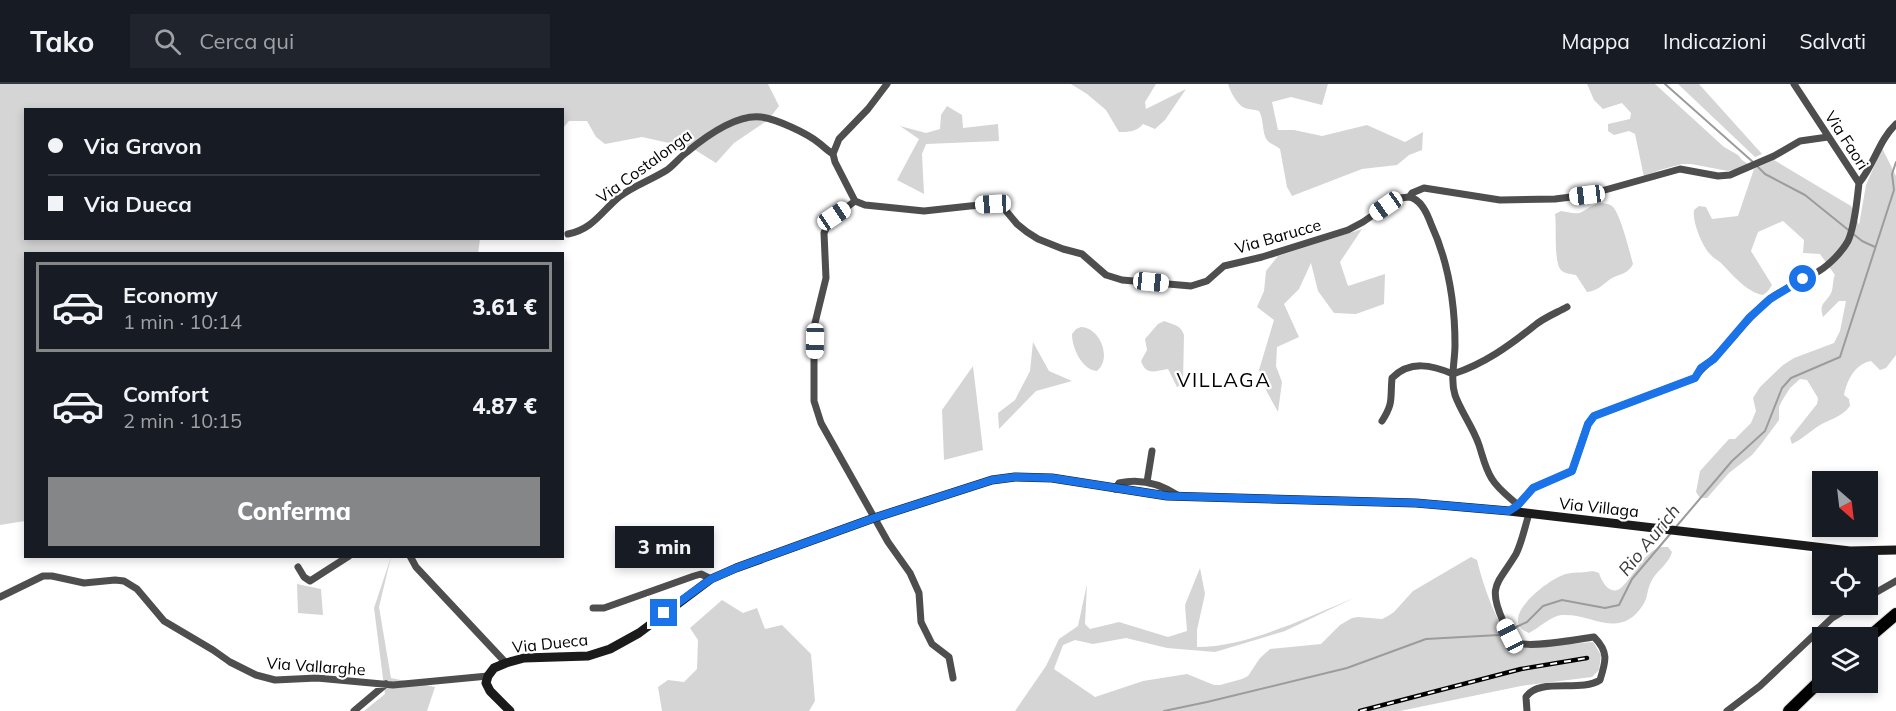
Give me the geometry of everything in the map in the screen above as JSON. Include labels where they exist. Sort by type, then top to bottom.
[{"type":"highway","points":[[1878,630],[1896,615]]},
{"type":"highway","points":[[1789,711],[1812,688]]},
{"type":"street","points":[[887,84],[868,109],[839,139],[833,154],[855,201],[834,216],[824,233],[826,278],[814,327],[814,401],[821,423],[874,518],[910,573],[919,593],[921,622],[932,644],[949,657],[953,678]]},
{"type":"street","name":"Via Faori","points":[[1794,84],[1859,183],[1887,133],[1896,124]]},
{"type":"street","name":"Via Costalonga","points":[[568,234],[580,231],[595,222],[605,208],[626,192],[669,169],[709,136],[737,120],[760,117],[795,129],[820,143],[833,154]]},
{"type":"street","name":"Via Barucce","points":[[855,201],[865,205],[924,211],[982,205],[1002,206],[1027,232],[1054,245],[1083,254],[1106,275],[1122,280],[1191,286],[1207,280],[1224,266],[1348,230],[1400,198],[1408,197],[1424,188],[1500,200],[1555,199],[1587,195],[1680,169],[1718,176],[1730,175],[1774,156],[1800,141],[1828,137]]},
{"type":"street","points":[[1509,511],[1518,505],[1533,488],[1572,471],[1588,424],[1594,416],[1695,378],[1701,368],[1714,359],[1749,318],[1770,299],[1787,287],[1819,271],[1841,250],[1849,236],[1857,205],[1859,183]]},
{"type":"street","points":[[1408,197],[1419,202],[1426,212],[1442,247],[1449,276],[1455,316],[1453,374],[1455,396],[1479,444],[1485,466],[1493,482],[1518,505]]},
{"type":"street","points":[[1382,421],[1390,409],[1392,378],[1398,372],[1426,364],[1453,374],[1487,360],[1534,325],[1567,307]]},
{"type":"street","points":[[1147,482],[1152,451]]},
{"type":"street","name":"Via Villaga","points":[[874,518],[992,480],[1015,477],[1052,478],[1115,489],[1179,496],[1416,503],[1509,511],[1850,551],[1896,550]]},
{"type":"street","points":[[1115,489],[1119,483],[1128,481],[1147,482],[1166,488],[1179,496]]},
{"type":"street","points":[[1527,711],[1526,697],[1529,692],[1545,687],[1588,686],[1600,680],[1604,668],[1605,652],[1594,637],[1539,644],[1520,643],[1510,636],[1496,606],[1494,595],[1496,585],[1517,552],[1529,514]]},
{"type":"street","name":"Via Dueca","points":[[488,675],[494,668],[524,658],[588,656],[610,649],[639,633],[711,579],[874,518]]},
{"type":"street","points":[[298,567],[304,577],[310,581],[346,558]]},
{"type":"street","points":[[411,558],[506,663]]},
{"type":"street","points":[[593,608],[604,608],[701,574],[711,579]]},
{"type":"street","name":"Via Vallarghe","points":[[0,597],[42,576],[84,583],[124,581],[137,589],[164,621],[230,662],[256,675],[275,680],[317,678],[393,685],[488,675]]},
{"type":"street","points":[[1878,591],[1896,580]]},
{"type":"street","points":[[1727,711],[1760,686],[1838,615]]},
{"type":"street","points":[[488,675],[486,683],[490,691],[510,711]]},
{"type":"street","points":[[354,711],[386,684]]},
{"type":"shaded area","points":[[0,84],[768,84],[779,106],[768,120],[734,143],[716,163],[692,148],[642,137],[605,144],[596,137],[587,121],[569,121],[564,127],[564,108],[24,108],[24,240],[480,240],[478,252],[24,252],[24,521],[0,525]]},
{"type":"shaded area","points":[[1071,84],[1156,84],[1145,102],[1146,109],[1186,89],[1165,120],[1155,129],[1143,124],[1132,131],[1119,132],[1106,110]]},
{"type":"shaded area","points":[[1228,84],[1328,84],[1322,105],[1291,97],[1272,102],[1278,130],[1294,130],[1322,136],[1367,125],[1405,142],[1423,132],[1422,150],[1409,155],[1397,165],[1362,169],[1292,196],[1287,187],[1280,149],[1265,137],[1259,111],[1247,109],[1239,104]]},
{"type":"shaded area","points":[[1587,84],[1655,84],[1724,147],[1751,166],[1728,171],[1682,164],[1644,177],[1635,134],[1629,131],[1614,135],[1608,131],[1608,124],[1630,119],[1631,113],[1622,103],[1603,109],[1594,100]]},
{"type":"shaded area","points":[[1678,84],[1699,84],[1762,154],[1755,157]]},
{"type":"shaded area","points":[[947,106],[962,115],[963,128],[998,124],[999,141],[926,144],[922,154],[924,194],[897,180],[919,139],[900,126],[926,133],[940,129],[941,115]]},
{"type":"shaded area","points":[[1882,148],[1896,176],[1896,355],[1886,368],[1880,370],[1871,361],[1860,365],[1845,389],[1844,395],[1849,399],[1850,406],[1843,413],[1792,444],[1790,438],[1817,404],[1818,398],[1807,380],[1800,379],[1783,399],[1779,407],[1779,420],[1752,455],[1729,473],[1707,498],[1700,498],[1696,492],[1700,471],[1729,439],[1735,439],[1751,423],[1756,411],[1753,398],[1760,387],[1783,365],[1794,358],[1834,343],[1840,331],[1846,301],[1839,301],[1823,317],[1822,307],[1831,293],[1835,275],[1820,254],[1803,253],[1804,240],[1783,221],[1758,232],[1751,251],[1772,285],[1763,295],[1751,290],[1707,250],[1696,227],[1694,210],[1699,206],[1706,207],[1712,219],[1738,216],[1754,169],[1774,160],[1851,206],[1859,225],[1866,185]]},
{"type":"shaded area","points":[[1598,203],[1609,204],[1615,210],[1633,264],[1625,272],[1587,292],[1576,275],[1564,272],[1559,267],[1556,253],[1555,214],[1561,211],[1579,213]]},
{"type":"shaded area","points":[[1362,229],[1340,262],[1348,286],[1385,274],[1384,304],[1356,314],[1334,313],[1318,291],[1311,263],[1299,289],[1284,304],[1299,337],[1277,347],[1276,366],[1282,382],[1278,412],[1259,370],[1274,320],[1257,307],[1264,291],[1266,271],[1278,256]]},
{"type":"shaded area","points":[[1164,321],[1179,327],[1184,335],[1183,384],[1177,387],[1168,369],[1148,371],[1141,361],[1147,350],[1145,339],[1158,324]]},
{"type":"shaded area","points":[[1081,327],[1094,333],[1102,345],[1104,359],[1097,371],[1082,363],[1076,352],[1072,334]]},
{"type":"shaded area","points":[[1033,342],[1049,371],[1072,381],[1036,391],[999,429],[998,413],[1015,400],[1030,371]]},
{"type":"shaded area","points":[[973,366],[983,450],[944,460],[942,410]]},
{"type":"shaded area","points":[[1661,547],[1668,547],[1672,552],[1653,578],[1643,605],[1634,616],[1625,621],[1605,623],[1573,615],[1562,615],[1549,620],[1529,633],[1520,627],[1518,619],[1527,601],[1555,579],[1568,573],[1594,572],[1599,573],[1608,588],[1618,590],[1649,553]]},
{"type":"shaded area","points":[[1471,557],[1477,560],[1492,606],[1516,648],[1593,642],[1601,655],[1599,670],[1592,677],[1521,686],[1400,711],[1015,711],[1046,666],[1059,639],[1078,626],[1087,584],[1085,624],[1090,629],[1119,622],[1168,637],[1187,631],[1185,605],[1200,568],[1205,594],[1197,630],[1197,647],[1216,646],[1257,637],[1354,598],[1285,631],[1215,652],[1167,648],[1126,638],[1093,644],[1075,640],[1063,645],[1054,669],[1095,697],[1143,681],[1187,674],[1214,685],[1242,679],[1248,676],[1260,658],[1270,649],[1321,644],[1340,625],[1352,618],[1382,619],[1394,612],[1413,591]]},
{"type":"shaded area","points":[[391,558],[379,607],[391,678],[435,687],[427,711],[364,711],[385,694],[374,608]]},
{"type":"shaded area","points":[[297,584],[321,589],[323,615],[298,613]]},
{"type":"shaded area","points":[[722,600],[743,613],[757,608],[765,629],[782,625],[811,654],[815,701],[809,711],[662,711],[658,687],[668,680],[684,682],[697,669],[698,640],[690,628]]},
{"type":"waterway","points":[[1665,84],[1753,162]]},
{"type":"waterway","name":"Rio Aurich","points":[[1675,528],[1732,461],[1765,431],[1782,388],[1791,378],[1840,357],[1894,190],[1892,174],[1896,162]]},
{"type":"waterway","points":[[1757,166],[1765,174],[1805,195],[1862,241],[1875,247]]},
{"type":"waterway","name":"Rio Aurich","points":[[1164,711],[1347,668],[1426,639],[1499,635],[1527,622],[1543,606],[1562,600],[1605,608],[1619,605],[1632,579],[1671,533]]},
{"type":"railway","points":[[1360,711],[1521,669],[1587,658]]},
{"type":"district","name":"VILLAGA","points":[[1224,379]]},
{"type":"route","points":[[664,613],[711,579],[736,568],[874,518],[992,480],[1015,477],[1052,478],[1167,496],[1416,503],[1509,511],[1518,505],[1533,488],[1572,471],[1588,424],[1594,416],[1695,378],[1701,368],[1714,359],[1749,318],[1770,299],[1803,279]]}]
